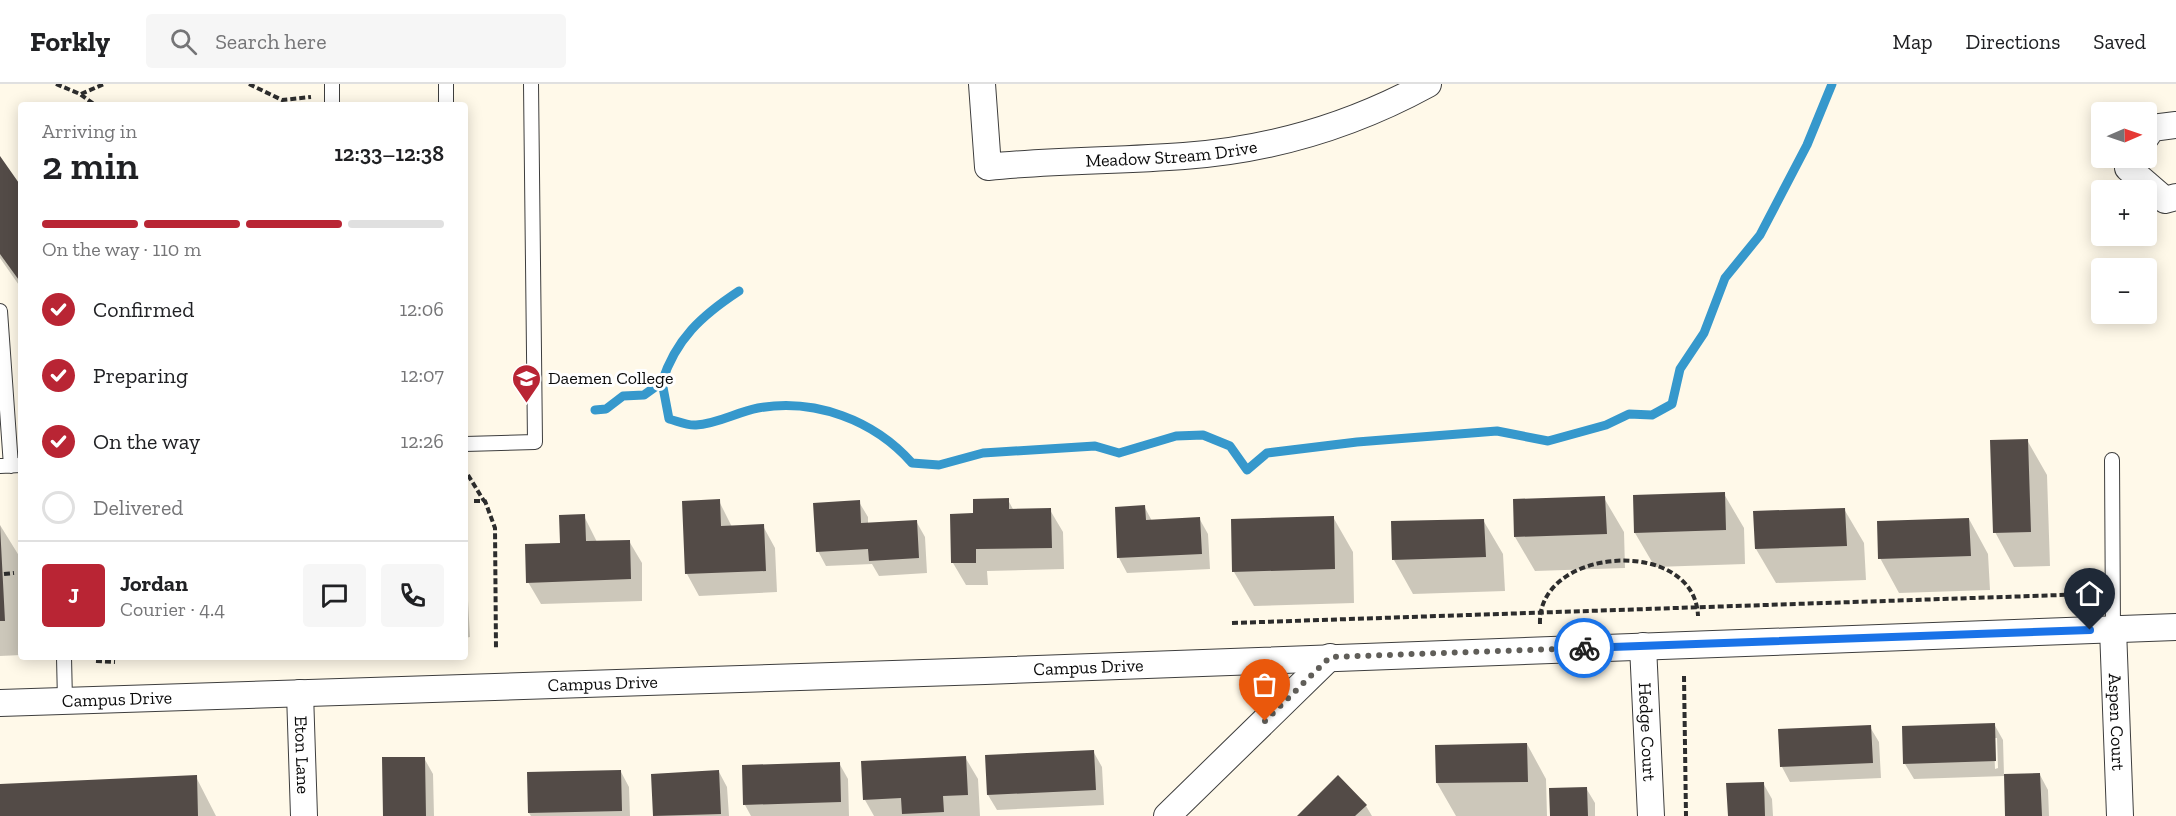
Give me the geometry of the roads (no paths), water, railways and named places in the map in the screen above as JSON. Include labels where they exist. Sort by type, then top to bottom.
[{"type":"street","name":"Meadow Stream Drive","points":[[982,84],[987,167],[1043,161],[1185,156],[1261,145],[1331,128],[1428,84]]},
{"type":"street","points":[[2157,127],[2176,125]]},
{"type":"street","points":[[2128,168],[2165,200],[2176,197]]},
{"type":"street","name":"Campus Drive","points":[[0,703],[2176,627]]},
{"type":"street","name":"Aspen Court","points":[[2113,629],[2120,816]]},
{"type":"street","name":"Hedge Court","points":[[1643,646],[1651,816]]},
{"type":"street","points":[[1167,816],[1330,657]]},
{"type":"street","name":"Eton Lane","points":[[300,693],[304,816]]},
{"type":"lane","points":[[332,84],[333,102]]},
{"type":"lane","points":[[446,84],[446,102]]},
{"type":"lane","points":[[468,444],[535,442],[531,84]]},
{"type":"lane","points":[[0,311],[11,466]]},
{"type":"lane","points":[[2112,460],[2113,629]]},
{"type":"lane","points":[[64,660],[65,701]]},
{"type":"waterway","points":[[595,410],[606,409],[623,396],[644,395],[662,382],[669,419],[696,425],[758,408],[801,406],[822,410],[862,424],[897,448],[912,463],[939,465],[983,453],[1095,446],[1119,453],[1176,436],[1203,435],[1230,446],[1247,470],[1267,453],[1357,442],[1497,431],[1548,441],[1606,425],[1629,414],[1652,415],[1672,404],[1680,369],[1704,333],[1725,278],[1760,235],[1807,145],[1832,84]]},
{"type":"waterway","points":[[662,382],[675,353],[691,330],[739,291]]},
{"type":"place","name":"Daemen College","points":[[527,404]]}]
